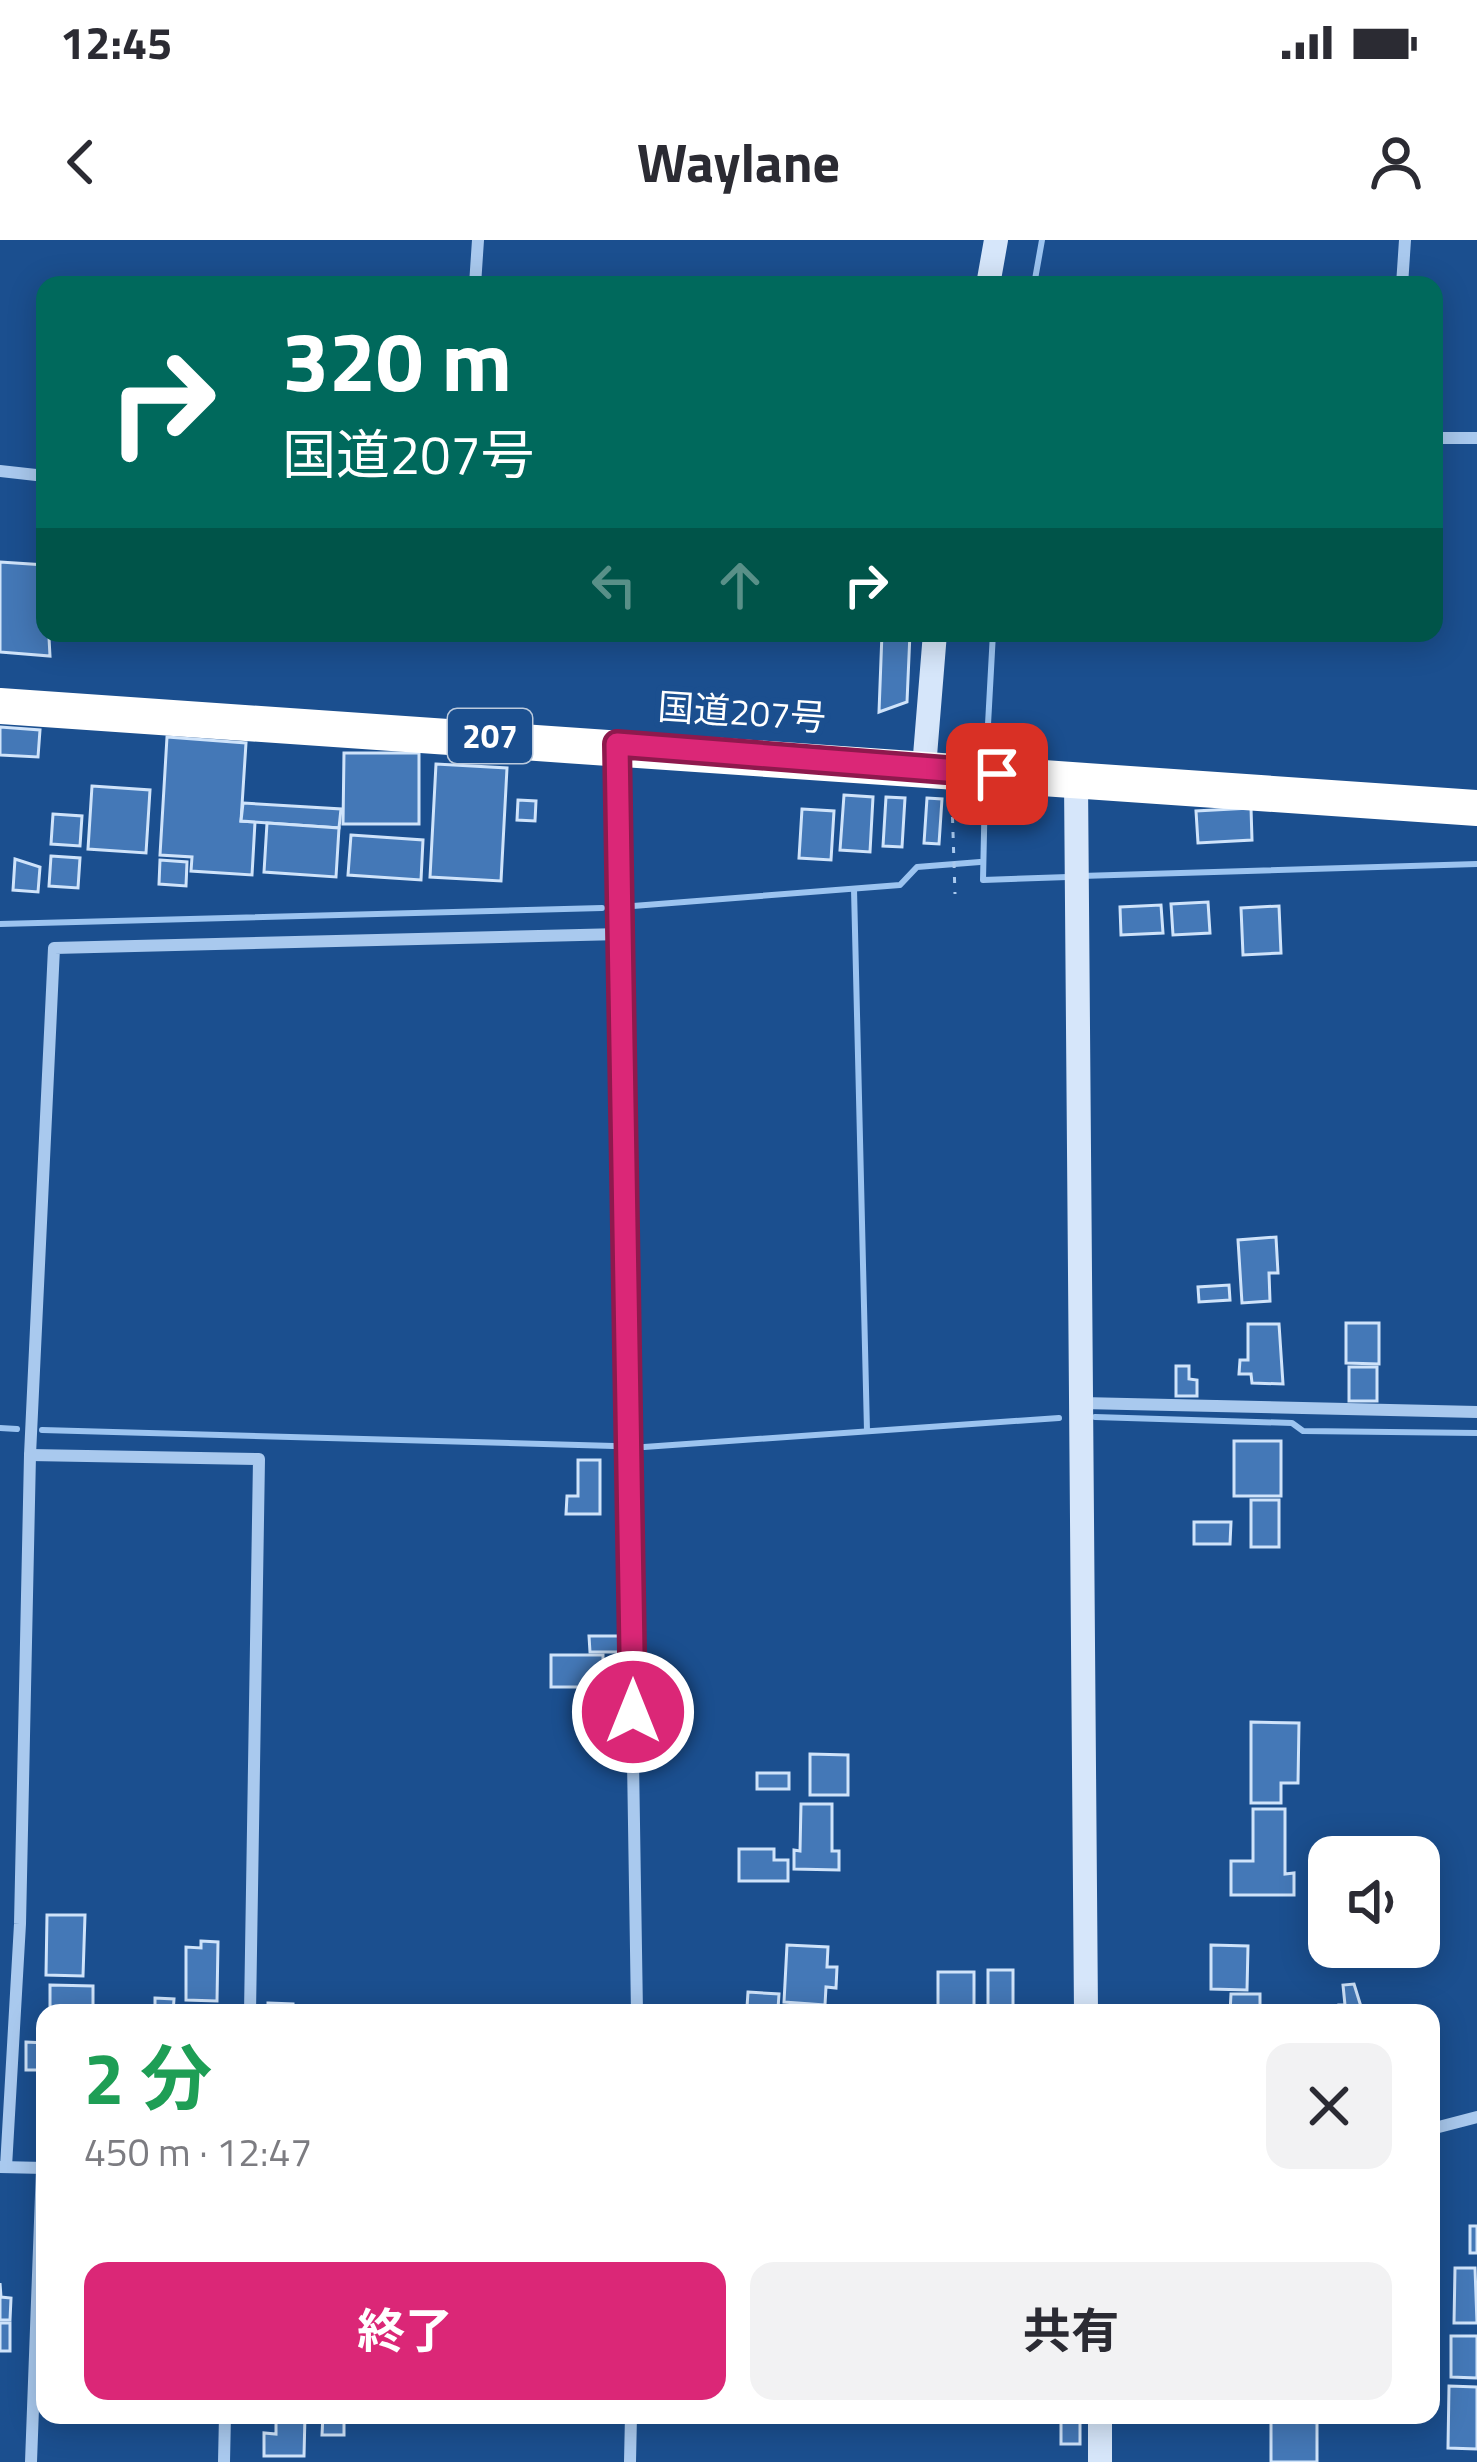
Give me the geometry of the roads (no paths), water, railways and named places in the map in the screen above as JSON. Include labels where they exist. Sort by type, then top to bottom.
[{"type":"highway","name":"国道207号","points":[[0,706],[617,744],[1477,808]]},
{"type":"street","points":[[476,276],[478,240]]},
{"type":"street","points":[[990,276],[996,240]]},
{"type":"street","points":[[1403,276],[1405,240]]},
{"type":"street","points":[[1443,438],[1477,438]]},
{"type":"street","points":[[0,471],[36,475]]},
{"type":"street","points":[[937,642],[963,772]]},
{"type":"street","points":[[617,744],[637,2004]]},
{"type":"street","points":[[1076,781],[1086,2004]]},
{"type":"street","points":[[36,2168],[3,2167],[20,1924],[30,1455],[54,948],[621,934]]},
{"type":"street","points":[[1080,1403],[1477,1412]]},
{"type":"street","points":[[30,1455],[259,1459],[250,2004]]},
{"type":"street","points":[[1440,2127],[1477,2117]]},
{"type":"street","points":[[32,2462],[36,2364]]},
{"type":"street","points":[[224,2462],[225,2424]]},
{"type":"street","points":[[630,2462],[631,2424]]},
{"type":"street","points":[[1100,2424],[1100,2462]]},
{"type":"waterway","points":[[1036,276],[1042,240]]},
{"type":"waterway","points":[[986,761],[993,642]]},
{"type":"waterway","points":[[985,786],[983,880],[1068,877]]},
{"type":"waterway","points":[[633,906],[900,885],[917,867],[980,862]]},
{"type":"waterway","points":[[1081,876],[1477,864]]},
{"type":"waterway","points":[[854,889],[867,1431]]},
{"type":"waterway","points":[[0,924],[602,908]]},
{"type":"waterway","points":[[1095,1417],[1292,1423],[1303,1431],[1477,1433]]},
{"type":"waterway","points":[[644,1447],[1059,1418]]},
{"type":"waterway","points":[[0,1428],[17,1429]]},
{"type":"waterway","points":[[42,1430],[614,1446]]}]
